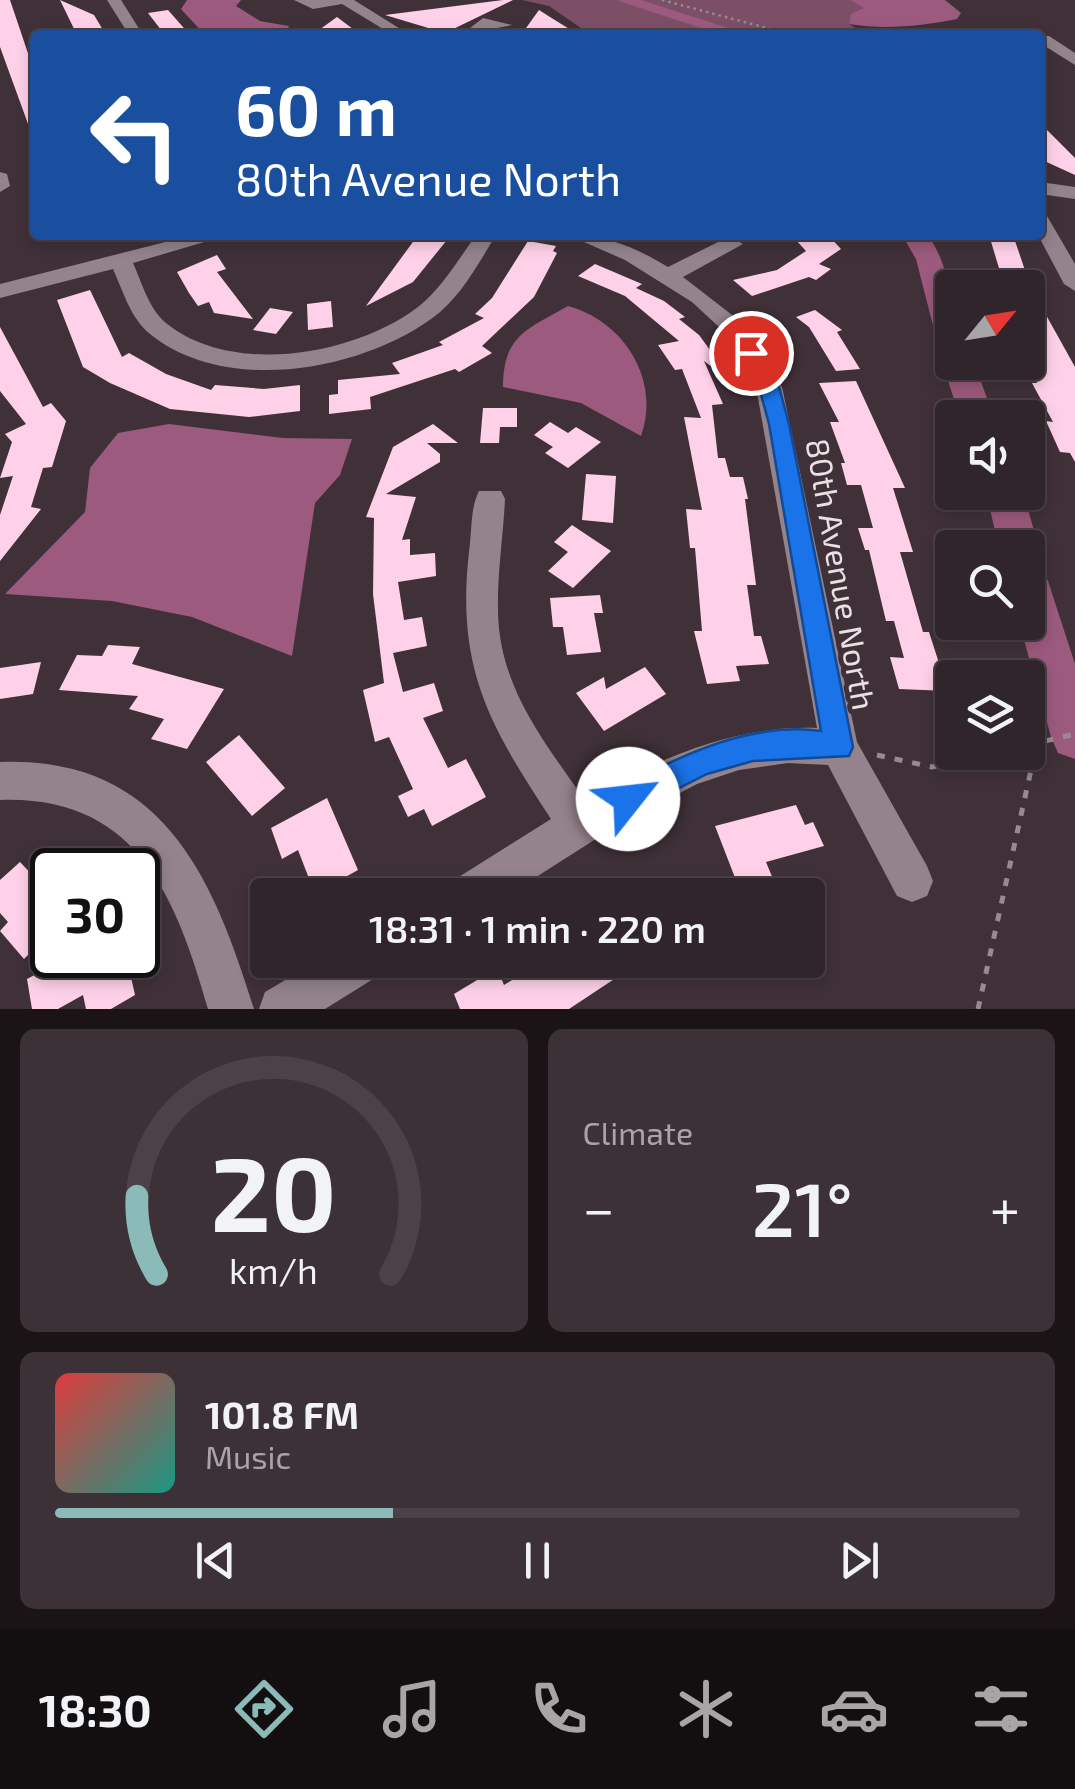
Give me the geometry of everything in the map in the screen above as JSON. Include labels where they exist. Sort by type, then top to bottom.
[{"type":"street","points":[[114,0],[133,30]]},
{"type":"street","points":[[301,0],[308,4],[382,0]]},
{"type":"street","points":[[347,2],[393,30]]},
{"type":"street","points":[[1045,39],[1075,38]]},
{"type":"street","points":[[1045,41],[1075,60]]},
{"type":"street","points":[[1045,189],[1075,193]]},
{"type":"street","points":[[1045,229],[1075,284]]},
{"type":"street","points":[[0,291],[199,240]]},
{"type":"street","points":[[121,261],[156,327],[176,341],[233,358],[305,358],[341,352],[404,327],[444,294],[482,240]]},
{"type":"street","name":"80th Avenue North","points":[[589,240],[670,276],[728,323],[769,387],[838,747],[912,881]]},
{"type":"street","points":[[670,276],[732,244]]},
{"type":"street","points":[[490,499],[483,641],[493,681],[510,720],[580,828]]},
{"type":"street","points":[[497,878],[702,761],[753,748],[807,742],[838,747]]},
{"type":"street","points":[[0,781],[62,786],[109,802],[150,832],[190,890],[206,926],[230,1009]]},
{"type":"street","points":[[282,1009],[333,978]]},
{"type":"path","points":[[662,0],[775,30]]},
{"type":"path","points":[[1045,741],[1075,734]]},
{"type":"path","points":[[838,747],[935,766]]},
{"type":"path","points":[[978,1009],[1031,770]]},
{"type":"shaded area","points":[[187,0],[241,0],[236,6],[260,21],[289,26],[287,30],[200,30],[181,9]]},
{"type":"shaded area","points":[[522,0],[850,0],[865,8],[849,24],[859,30],[579,30],[581,28],[549,6]]},
{"type":"shaded area","points":[[850,0],[945,0],[961,13],[957,19],[930,24],[862,26],[849,24],[851,14],[864,8]]},
{"type":"shaded area","points":[[568,306],[606,325],[633,356],[646,394],[641,436],[581,403],[503,387],[508,356],[520,336]]},
{"type":"shaded area","points":[[169,424],[283,438],[352,439],[340,475],[315,503],[292,656],[192,617],[112,601],[5,594],[85,512],[90,468],[118,433]]},
{"type":"building","points":[[0,0],[10,0],[30,59],[30,129],[0,47]]},
{"type":"building","points":[[60,0],[94,15],[103,30],[75,30]]},
{"type":"building","points":[[513,0],[451,30],[435,30],[385,15]]},
{"type":"building","points":[[168,10],[186,30],[161,30],[148,13]]},
{"type":"building","points":[[539,10],[571,30],[525,30]]},
{"type":"building","points":[[337,17],[354,30],[319,30]]},
{"type":"building","points":[[1045,128],[1075,158],[1075,175],[1045,161]]},
{"type":"building","points":[[414,240],[447,240],[413,282],[366,306]]},
{"type":"building","points":[[796,240],[833,240],[841,249],[819,264],[831,269],[816,280],[809,277],[752,296],[733,280],[777,270],[806,251]]},
{"type":"building","points":[[991,240],[1015,240],[1025,270],[1000,270]]},
{"type":"building","points":[[528,241],[556,246],[553,251],[557,253],[534,297],[482,346],[492,353],[459,372],[455,369],[370,397],[371,409],[329,414],[329,395],[338,394],[338,380],[400,374],[392,363],[443,345],[439,342],[484,318],[475,314],[492,298]]},
{"type":"building","points":[[217,255],[226,269],[217,272],[253,319],[214,313],[209,302],[198,306],[177,272]]},
{"type":"building","points":[[595,264],[642,284],[636,288],[664,301],[685,317],[679,319],[699,335],[724,369],[720,373],[704,361],[723,404],[712,405],[718,458],[725,458],[730,477],[743,477],[748,499],[756,585],[747,585],[754,636],[761,636],[769,664],[736,666],[740,681],[707,684],[694,631],[702,631],[695,548],[690,548],[686,509],[702,510],[684,417],[701,418],[682,369],[675,370],[658,345],[679,341],[625,296],[578,276]]},
{"type":"building","points":[[90,290],[122,357],[129,353],[166,374],[211,390],[215,385],[264,389],[300,385],[300,411],[249,417],[170,409],[110,383],[83,367],[57,300]]},
{"type":"building","points":[[331,301],[333,327],[308,330],[307,304]]},
{"type":"building","points":[[270,308],[293,312],[276,334],[253,330]]},
{"type":"building","points":[[815,310],[842,330],[837,332],[860,369],[836,371],[809,327],[796,317]]},
{"type":"building","points":[[1045,313],[1075,367],[1075,462],[1070,453],[1060,452],[1046,421],[1053,422],[1045,400],[1041,400],[1032,383],[1037,383],[1036,380],[1045,380]]},
{"type":"building","points":[[0,327],[43,407],[51,403],[66,421],[52,467],[43,468],[31,507],[41,509],[0,561],[0,515],[13,476],[0,478],[12,442],[5,434],[26,424],[0,391]]},
{"type":"building","points":[[856,381],[905,488],[893,488],[913,552],[900,552],[923,632],[929,632],[938,660],[935,660],[935,690],[899,689],[890,657],[904,658],[894,621],[886,621],[869,550],[865,550],[858,528],[873,528],[861,485],[847,485],[841,463],[845,463],[830,422],[839,422],[819,383]]},
{"type":"building","points":[[483,408],[517,408],[517,427],[500,427],[499,443],[480,443]]},
{"type":"building","points":[[550,422],[568,433],[576,427],[601,442],[568,468],[545,453],[553,447],[534,435]]},
{"type":"building","points":[[433,424],[458,443],[427,443],[440,454],[440,462],[386,494],[416,497],[402,540],[410,539],[410,555],[435,553],[436,576],[398,582],[404,620],[422,617],[427,646],[393,653],[403,692],[434,683],[443,711],[423,718],[448,768],[466,759],[486,797],[432,826],[424,809],[408,817],[398,796],[413,789],[389,737],[375,742],[363,690],[384,683],[373,594],[374,518],[366,517],[393,447]]},
{"type":"building","points":[[586,474],[616,476],[613,523],[582,520]]},
{"type":"building","points":[[572,525],[611,551],[573,588],[548,571],[568,552],[554,542]]},
{"type":"building","points":[[600,595],[603,613],[594,613],[601,652],[567,655],[563,627],[553,627],[550,598]]},
{"type":"building","points":[[108,645],[140,647],[132,664],[224,689],[187,749],[151,739],[164,719],[129,709],[138,696],[59,690],[77,655],[102,656]]},
{"type":"building","points":[[41,662],[33,694],[0,699],[0,668]]},
{"type":"building","points":[[645,667],[666,694],[604,731],[576,693],[604,677],[606,689]]},
{"type":"building","points":[[239,735],[285,788],[252,816],[206,762]]},
{"type":"building","points":[[327,798],[358,870],[344,878],[309,878],[298,850],[282,859],[271,828]]},
{"type":"building","points":[[796,805],[805,825],[813,822],[824,846],[766,862],[773,878],[735,878],[715,826]]},
{"type":"building","points":[[20,862],[30,872],[30,953],[24,959],[0,931],[8,922],[0,913],[0,880]]},
{"type":"building","points":[[131,978],[135,995],[111,1009],[86,1009],[83,995],[58,1009],[32,1009],[27,979]]},
{"type":"building","points":[[480,978],[501,978],[504,985],[515,978],[616,978],[569,1009],[460,1009],[454,994]]},
{"type":"waterway","points":[[624,0],[724,30]]},
{"type":"waterway","points":[[918,240],[930,259],[935,278]]},
{"type":"waterway","points":[[964,380],[971,400]]},
{"type":"waterway","points":[[1009,510],[1014,530]]},
{"type":"waterway","points":[[1045,637],[1075,737]]},
{"type":"route","points":[[628,799],[702,761],[753,748],[807,742],[838,747],[779,424],[769,387],[751,353]]}]
